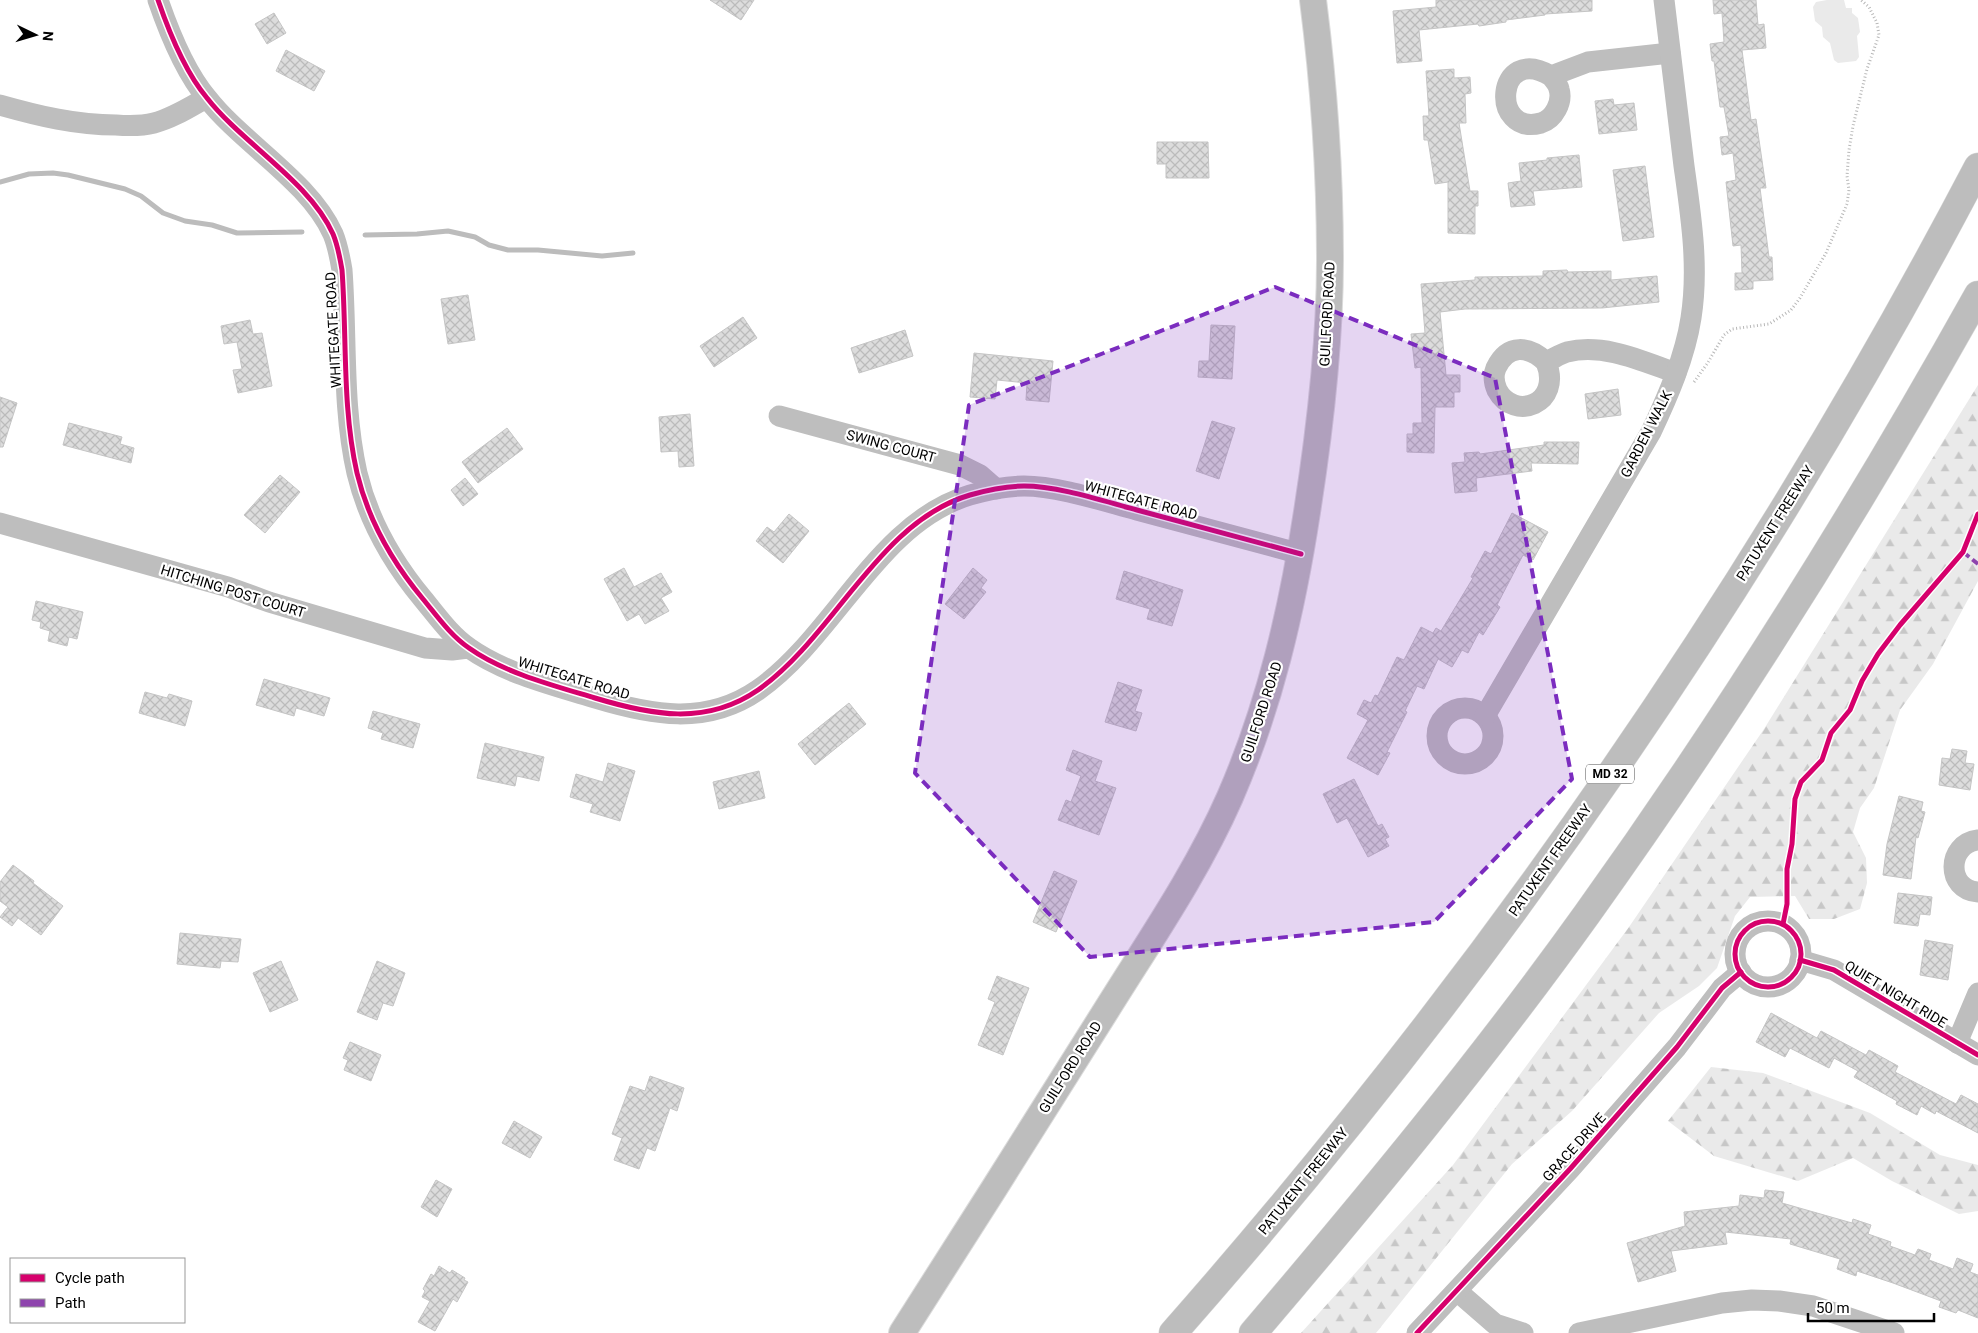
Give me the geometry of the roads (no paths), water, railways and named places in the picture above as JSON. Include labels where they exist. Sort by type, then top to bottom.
[{"type":"highway","name":"PATUXENT FREEWAY","points":[[1173,1333],[1294,1192],[1461,982],[1538,878],[1639,732],[1732,593],[1801,483],[1878,350],[1978,167]]},
{"type":"highway","points":[[1253,1333],[1407,1149],[1586,916],[1687,771],[1783,625],[1858,504],[1978,295]]},
{"type":"main road","name":"GUILFORD ROAD","points":[[902,1333],[1165,917],[1206,846],[1229,800],[1264,709],[1290,613],[1301,554],[1323,384],[1330,261],[1326,144],[1313,0]]},
{"type":"street","name":"WHITEGATE ROAD","points":[[158,0],[175,44],[206,98],[306,195],[322,215],[332,233],[339,251],[342,270],[351,440],[365,498],[380,533],[396,562],[443,624],[468,648],[511,670],[545,683],[609,702],[661,713],[684,715],[709,711],[734,703],[756,691],[787,667],[813,640],[884,553],[912,527],[939,509],[967,496],[996,489],[1025,486],[1056,490],[1301,554]]},
{"type":"street","name":"GARDEN WALK","points":[[1485,716],[1651,432],[1674,379],[1685,344],[1691,318],[1694,289],[1694,257],[1664,0]]},
{"type":"street","points":[[1551,76],[1588,62],[1670,53]]},
{"type":"street","points":[[0,105],[45,117],[83,124],[135,126],[154,123],[175,115],[206,98]]},
{"type":"street","points":[[1546,362],[1566,352],[1598,350],[1621,355],[1674,379]]},
{"type":"street","name":"SWING COURT","points":[[779,416],[960,465],[980,474],[996,489]]},
{"type":"street","name":"HITCHING POST COURT","points":[[0,523],[228,587],[269,602],[425,648],[452,650],[468,648]]},
{"type":"street","points":[[1978,840],[1965,844],[1959,850],[1954,860],[1954,870],[1957,879],[1964,888],[1978,892]]},
{"type":"street","points":[[1763,921],[1775,922],[1789,928],[1795,935],[1800,945],[1800,960],[1793,976],[1785,982],[1772,986],[1760,986],[1748,980],[1737,964],[1738,940],[1753,924],[1763,921]]},
{"type":"street","name":"QUIET NIGHT RIDE","points":[[1800,960],[1834,970],[1978,1055]]},
{"type":"street","name":"GRACE DRIVE","points":[[1417,1333],[1570,1169],[1661,1066],[1722,988],[1741,972]]},
{"type":"street","points":[[1957,1043],[1978,993]]},
{"type":"street","points":[[1456,1291],[1495,1324],[1523,1333]]},
{"type":"street","points":[[1579,1333],[1630,1327],[1722,1303],[1761,1300],[1813,1306],[1894,1333]]},
{"type":"waterway","points":[[0,182],[29,174],[53,173],[68,175],[125,189],[141,196],[163,213],[185,221],[212,225],[237,233],[302,232]]},
{"type":"waterway","points":[[365,235],[417,234],[448,231],[475,237],[489,245],[508,250],[538,250],[602,256],[633,253]]}]
